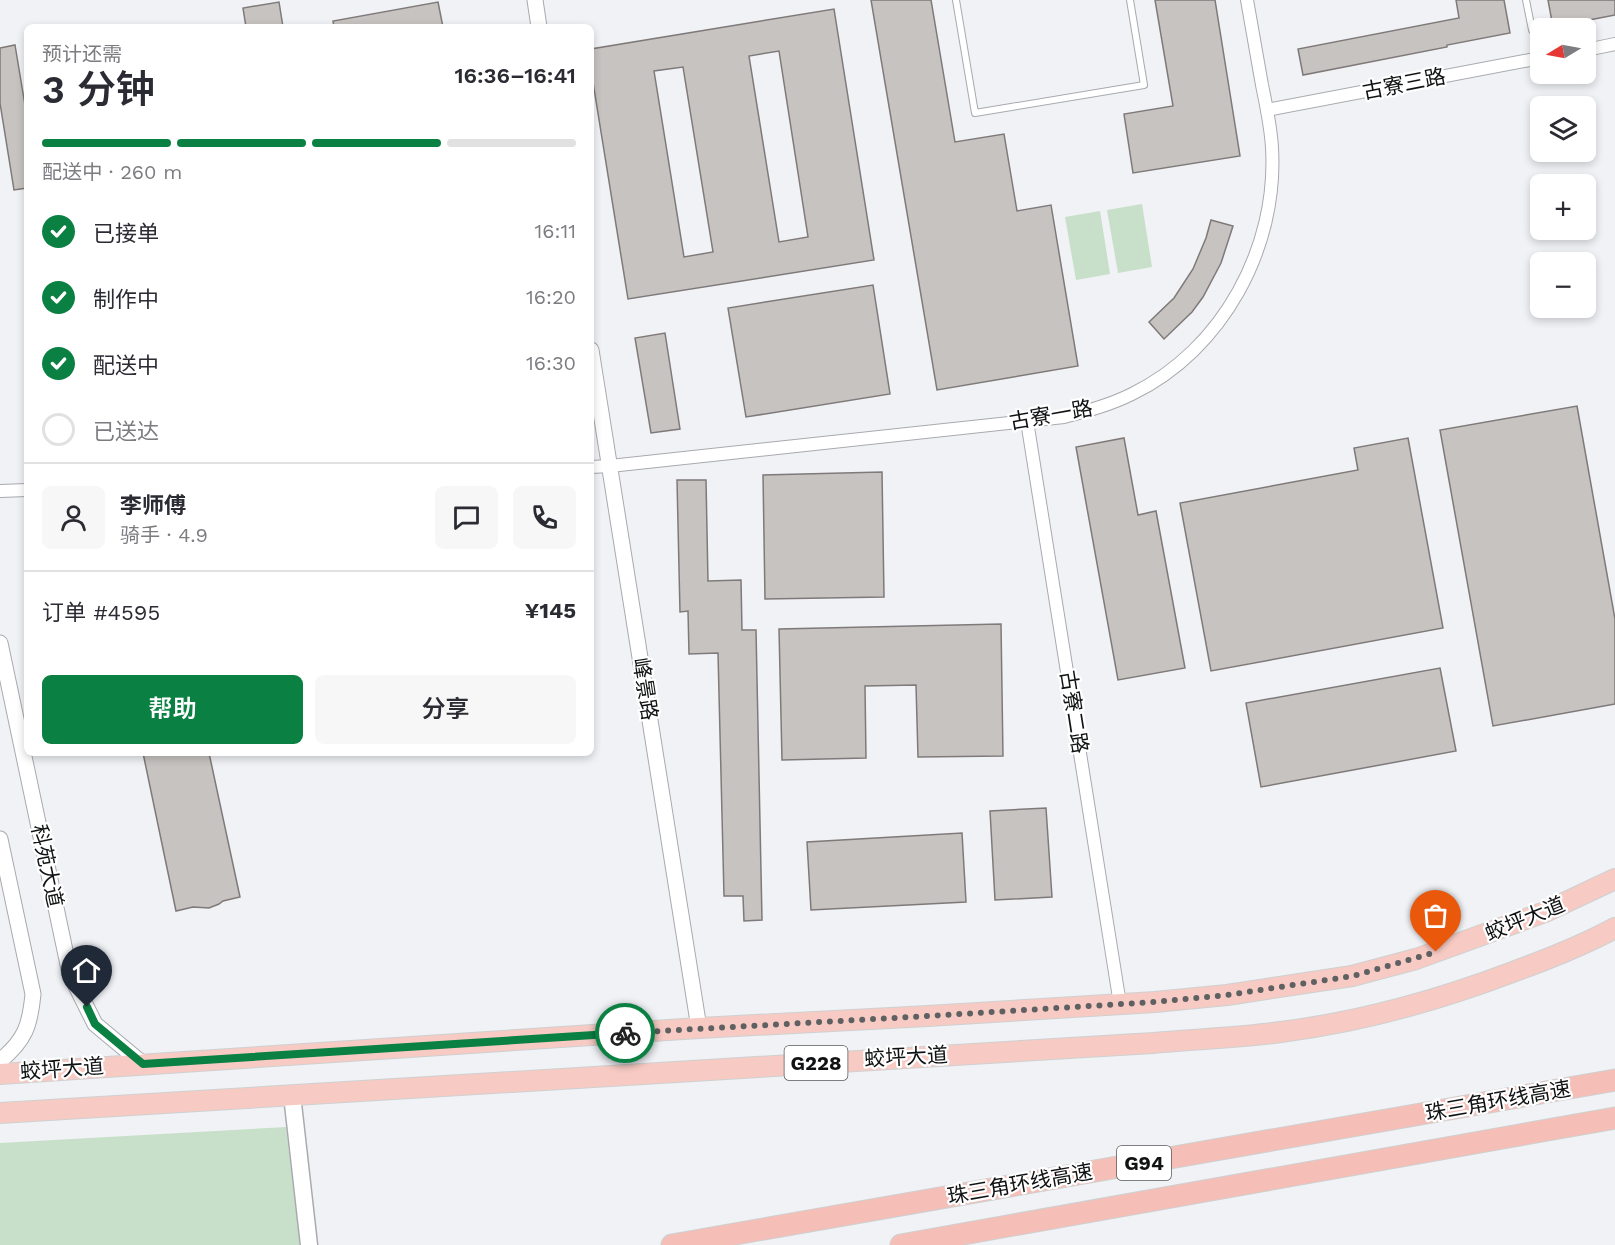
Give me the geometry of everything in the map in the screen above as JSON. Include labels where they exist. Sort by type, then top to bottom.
[{"type":"highway","name":"蛟坪大道","points":[[0,1074],[699,1028],[1120,1004],[1227,995],[1353,976],[1416,959],[1545,912],[1615,879]]},
{"type":"highway","name":"蛟坪大道","points":[[0,1113],[1154,1043],[1280,1032],[1347,1022],[1467,989],[1548,959],[1615,928]]},
{"type":"highway","name":"珠三角环线高速","points":[[672,1245],[1615,1080]]},
{"type":"highway","name":"珠三角环线高速","points":[[901,1245],[1615,1118]]},
{"type":"main road","points":[[292,1095],[309,1245]]},
{"type":"street","points":[[535,0],[539,24]]},
{"type":"street","name":"古寮一路","points":[[594,467],[1064,417],[1100,408],[1134,393],[1165,374],[1187,356],[1219,322],[1239,291],[1255,257],[1266,222],[1272,185],[1272,148],[1246,0]]},
{"type":"street","points":[[1596,48],[1615,44]]},
{"type":"street","name":"古寮三路","points":[[1267,110],[1530,60]]},
{"type":"street","name":"峰景路","points":[[594,368],[699,1028]]},
{"type":"street","name":"古寮二路","points":[[1027,421],[1120,1004]]},
{"type":"street","points":[[0,491],[24,490]]},
{"type":"street","name":"科苑大道","points":[[0,643],[70,974],[95,1024],[143,1064]]},
{"type":"street","name":"科苑大道","points":[[0,839],[33,994],[32,1014],[25,1033],[15,1049],[0,1061]]},
{"type":"lane","points":[[956,0],[975,113],[1144,85],[1130,0]]},
{"type":"lane","points":[[1526,0],[1530,20]]},
{"type":"green space","points":[[1142,204],[1152,267],[1118,273],[1107,210]]},
{"type":"green space","points":[[1100,211],[1110,274],[1076,280],[1065,217]]},
{"type":"green space","points":[[286,1127],[300,1245],[0,1245],[0,1143]]},
{"type":"building","points":[[871,0],[931,0],[955,142],[1004,134],[1017,211],[1051,205],[1078,366],[937,390]]},
{"type":"building","points":[[1155,0],[1215,0],[1240,156],[1133,173],[1124,114],[1173,106]]},
{"type":"building","points":[[1456,0],[1504,0],[1510,33],[1303,75],[1298,49],[1459,18]]},
{"type":"building","points":[[1548,0],[1615,0],[1615,15],[1596,19],[1551,18]]},
{"type":"building","points":[[279,2],[283,24],[246,24],[243,8]]},
{"type":"building","points":[[438,2],[442,24],[334,24],[333,21]]},
{"type":"building","points":[[834,9],[874,260],[628,299],[594,89],[594,49]],"holes":[[[779,51],[808,237],[779,242],[749,56]],[[683,67],[713,252],[684,257],[654,71]]]},
{"type":"building","points":[[15,45],[24,99],[24,188],[14,190],[0,103],[0,48]]},
{"type":"building","points":[[1211,220],[1233,226],[1221,263],[1203,297],[1192,312],[1164,339],[1149,322],[1174,298],[1193,269]]},
{"type":"building","points":[[873,285],[890,394],[746,417],[728,308]]},
{"type":"building","points":[[665,333],[680,429],[651,433],[635,338]]},
{"type":"building","points":[[1577,406],[1615,619],[1615,704],[1493,726],[1440,430]]},
{"type":"building","points":[[1124,438],[1138,515],[1156,511],[1185,668],[1118,680],[1076,447]]},
{"type":"building","points":[[1408,438],[1443,628],[1211,671],[1180,503],[1358,470],[1354,448]]},
{"type":"building","points":[[882,472],[884,597],[765,599],[763,475]]},
{"type":"building","points":[[677,480],[706,480],[708,581],[741,580],[742,630],[756,630],[762,920],[744,921],[743,896],[724,896],[718,653],[689,654],[688,611],[680,612]]},
{"type":"building","points":[[1001,624],[1003,756],[918,757],[916,685],[865,686],[866,758],[782,760],[779,629]]},
{"type":"building","points":[[1440,668],[1456,751],[1261,787],[1246,703]]},
{"type":"building","points":[[144,756],[210,756],[240,897],[223,901],[209,908],[193,907],[176,911]]},
{"type":"building","points":[[1046,808],[1052,897],[995,900],[990,811]]},
{"type":"building","points":[[962,833],[966,902],[811,910],[807,842]]},
{"type":"way so far","points":[[625,1033],[1155,1002],[1227,995],[1353,976],[1436,952]]},
{"type":"route","points":[[87,1007],[95,1024],[143,1064],[625,1033]]}]
